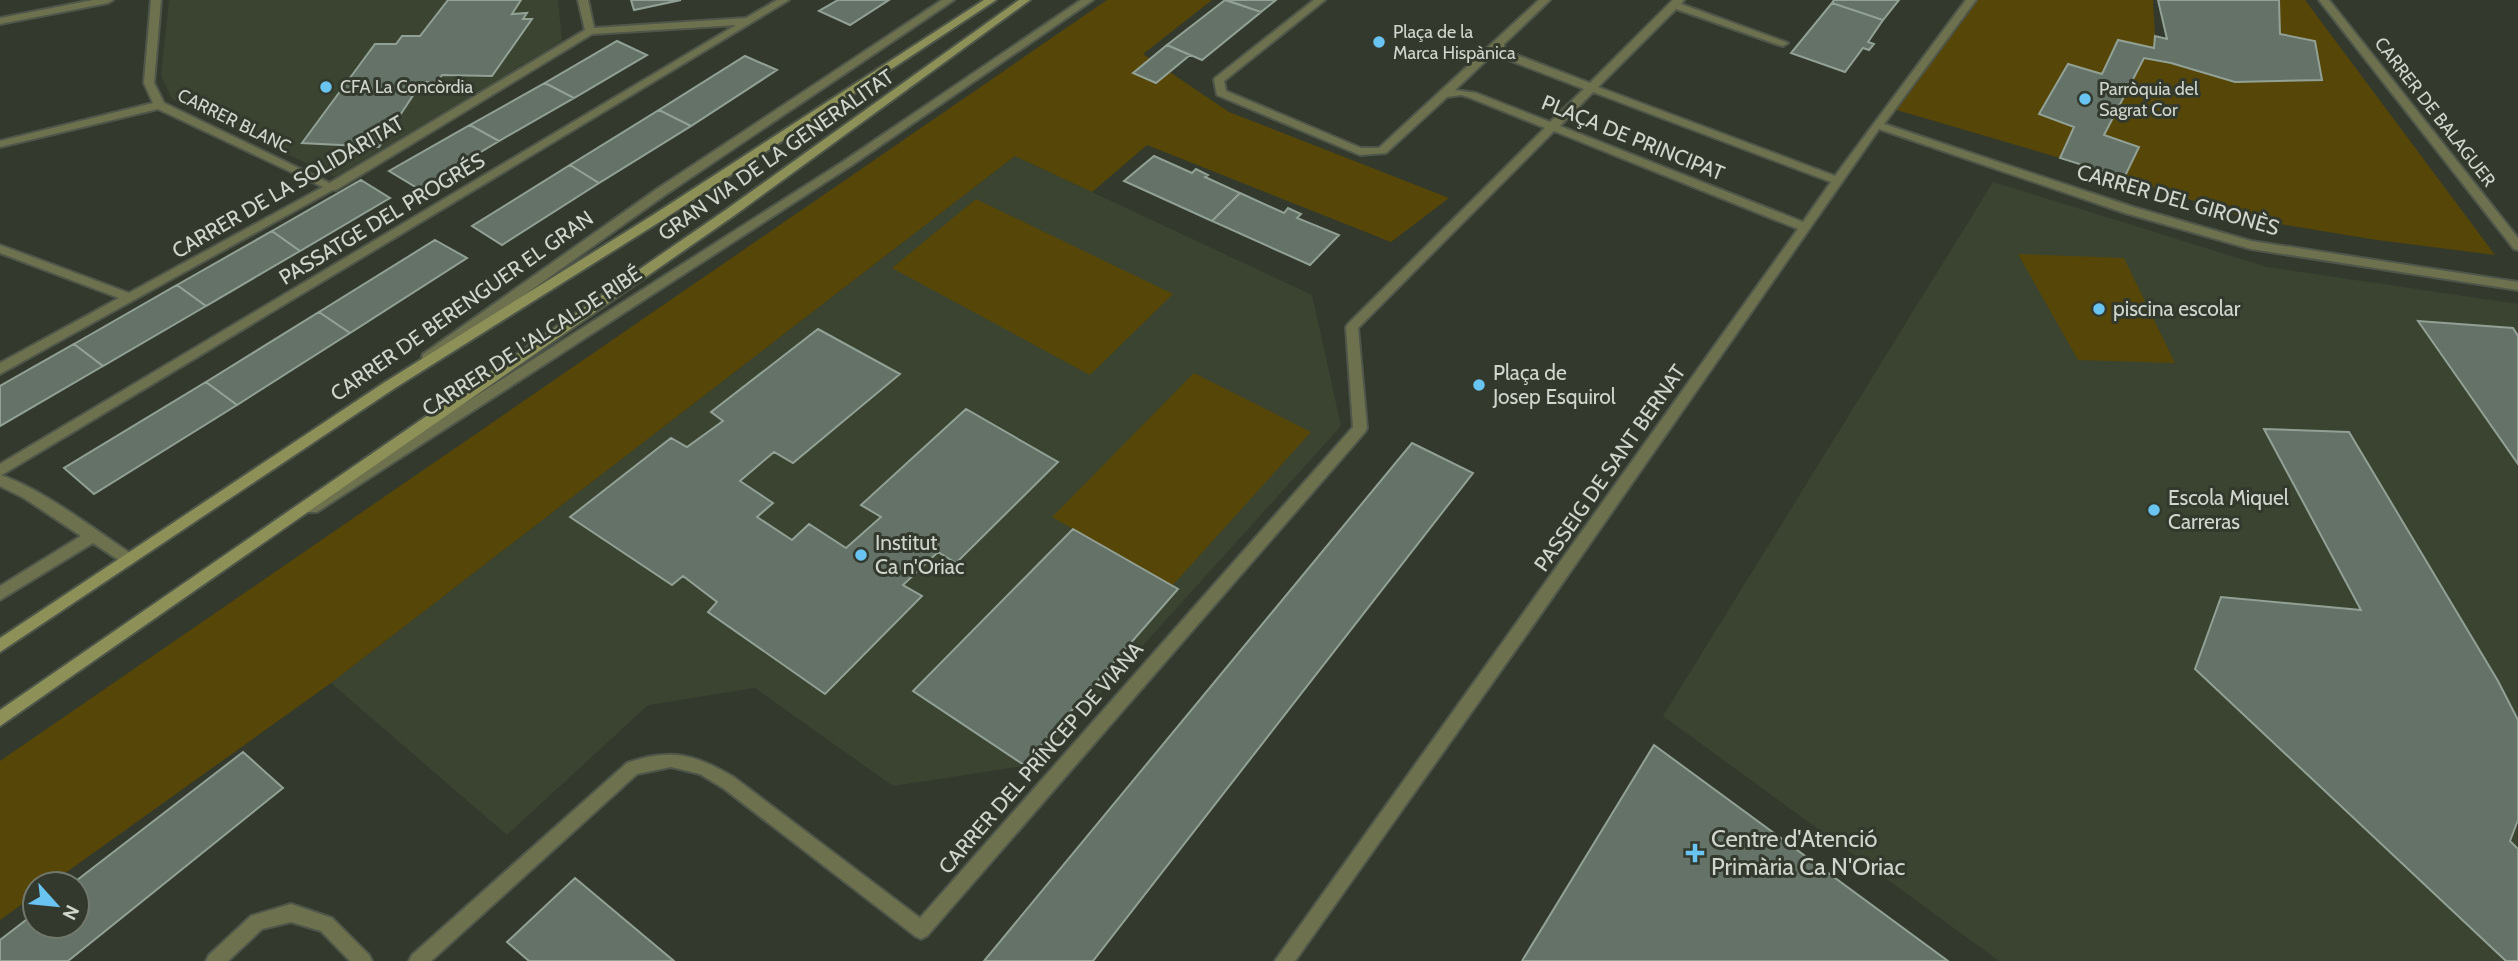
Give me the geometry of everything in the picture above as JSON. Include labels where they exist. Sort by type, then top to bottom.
[{"type":"main road","name":"GRAN VIA DE LA GENERALITAT","points":[[390,385],[668,211],[991,0]]},
{"type":"main road","name":"GRAN VIA DE LA GENERALITAT","points":[[166,602],[731,212],[1025,0]]},
{"type":"main road","name":"CARRER DE BERENGUER EL GRAN","points":[[0,646],[390,385]]},
{"type":"main road","name":"CARRER DE L'ALCALDE RIBÉ","points":[[0,719],[166,602]]},
{"type":"street","points":[[0,21],[108,0]]},
{"type":"street","points":[[0,144],[159,105],[149,83],[156,0]]},
{"type":"street","points":[[583,0],[590,32],[749,21]]},
{"type":"street","name":"PASSATGE DEL PROGRÉS","points":[[0,471],[784,0]]},
{"type":"street","name":"CARRER DE BERENGUER EL GRAN","points":[[390,385],[649,199],[949,0]]},
{"type":"street","name":"CARRER DE L'ALCALDE RIBÉ","points":[[166,602],[848,163],[1088,0]]},
{"type":"street","points":[[1320,0],[1219,80],[1221,93],[1360,152],[1382,151],[1545,0]]},
{"type":"street","name":"PASSEIG DE SANT BERNAT","points":[[1284,961],[1524,628],[1877,125],[1971,0]]},
{"type":"street","name":"CARRER DE BALAGUER","points":[[2325,0],[2518,246]]},
{"type":"street","points":[[1551,126],[1676,2],[1783,43]]},
{"type":"street","name":"CARRER DE LA SOLIDARITAT","points":[[0,369],[332,187],[590,32]]},
{"type":"street","name":"PLAÇA DE PRINCIPAT","points":[[1499,44],[1499,52],[1510,57],[1838,180]]},
{"type":"street","name":"PLAÇA DE PRINCIPAT","points":[[1444,94],[1461,92],[1472,95],[1805,228]]},
{"type":"street","name":"CARRER BLANC","points":[[159,105],[332,187]]},
{"type":"street","name":"CARRER DEL GIRONÈS","points":[[1877,125],[2129,210],[2250,244],[2518,286]]},
{"type":"street","name":"CARRER DEL PRÍNCEP DE VIANA","points":[[418,961],[633,768],[671,760],[704,768],[729,783],[921,930],[1360,428],[1352,327],[1551,126]]},
{"type":"street","points":[[0,249],[130,298]]},
{"type":"street","points":[[0,480],[29,494],[128,559]]},
{"type":"street","points":[[0,594],[93,535]]},
{"type":"street","points":[[215,961],[257,922],[291,913],[326,924],[363,961]]},
{"type":"shaded area","name":"CFA La Concòrdia","points":[[169,0],[558,0],[562,41],[335,177],[172,99],[161,76]]},
{"type":"shaded area","points":[[1107,0],[1212,0],[1143,54],[1229,112],[1449,198],[1391,242],[1147,145],[1092,192],[1015,156],[331,683],[70,870],[21,870],[21,905],[0,920],[0,761]]},
{"type":"shaded area","points":[[1971,0],[2153,0],[2155,36],[2167,39],[2154,48],[2118,40],[2102,74],[2068,64],[2039,114],[2074,127],[2060,158],[1890,108]]},
{"type":"shaded area","points":[[2279,0],[2305,0],[2495,255],[2377,240],[2249,219],[2124,178],[2104,135],[2144,58],[2171,63],[2315,41],[2280,34]]},
{"type":"shaded area","name":"Institut Ca n'Oriac","points":[[1015,156],[1312,295],[1341,426],[1036,764],[893,786],[755,688],[648,705],[507,835],[331,683]]},
{"type":"shaded area","name":"Escola Miquel Carreras","points":[[1993,182],[2267,267],[2518,304],[2518,961],[1999,961],[1663,716]]},
{"type":"shaded area","points":[[976,199],[1173,294],[1090,375],[892,268]]},
{"type":"shaded area","name":"piscina escolar","points":[[2018,254],[2124,258],[2175,363],[2078,360]]},
{"type":"shaded area","points":[[1194,373],[1311,432],[1172,586],[1052,517]]},
{"type":"building","points":[[448,0],[521,0],[512,14],[527,13],[523,19],[532,19],[492,76],[442,75],[437,82],[422,82],[379,147],[302,143],[375,44],[396,44],[402,36],[420,36]]},
{"type":"building","points":[[631,0],[681,0],[634,10]]},
{"type":"building","points":[[838,0],[889,0],[850,25],[819,11]]},
{"type":"building","points":[[1225,0],[1261,12],[1202,60],[1167,45]]},
{"type":"building","points":[[1226,0],[1276,0],[1261,12]]},
{"type":"building","points":[[1834,0],[1899,0],[1883,20],[1832,3]]},
{"type":"building","name":"Parròquia del Sagrat Cor","points":[[2158,0],[2279,0],[2280,34],[2315,41],[2322,80],[2235,82],[2144,58],[2104,135],[2139,147],[2124,178],[2060,158],[2074,127],[2039,114],[2068,64],[2102,74],[2118,40],[2154,48],[2155,36],[2167,39]]},
{"type":"building","points":[[1832,3],[1883,20],[1868,42],[1874,44],[1869,50],[1863,48],[1845,72],[1791,53]]},
{"type":"building","points":[[617,41],[647,55],[574,98],[545,83]]},
{"type":"building","points":[[1167,45],[1190,55],[1156,83],[1133,73]]},
{"type":"building","points":[[745,56],[777,70],[691,126],[659,110]]},
{"type":"building","points":[[545,83],[574,98],[499,141],[470,125]]},
{"type":"building","points":[[659,110],[691,126],[599,183],[570,165]]},
{"type":"building","points":[[470,125],[499,141],[419,189],[389,171]]},
{"type":"building","points":[[1154,156],[1192,173],[1196,169],[1208,175],[1205,177],[1240,193],[1212,221],[1124,181]]},
{"type":"building","points":[[570,165],[599,183],[502,245],[472,226]]},
{"type":"building","points":[[361,180],[390,198],[300,251],[272,231]]},
{"type":"building","points":[[1240,193],[1284,213],[1288,208],[1301,214],[1297,218],[1339,235],[1310,265],[1212,221]]},
{"type":"building","points":[[272,231],[300,251],[206,306],[177,285]]},
{"type":"building","points":[[435,240],[467,258],[350,333],[319,312]]},
{"type":"building","points":[[177,285],[206,306],[103,366],[74,344]]},
{"type":"building","points":[[319,312],[350,333],[237,405],[206,382]]},
{"type":"building","points":[[2418,321],[2513,328],[2518,336],[2518,464]]},
{"type":"building","points":[[818,329],[900,374],[793,463],[774,452],[740,481],[773,503],[757,517],[792,540],[809,524],[846,548],[881,517],[861,505],[966,409],[1058,462],[956,563],[938,552],[903,585],[922,596],[825,694],[708,612],[717,602],[683,576],[672,585],[570,517],[671,438],[687,447],[723,421],[711,412]]},
{"type":"building","points":[[74,344],[103,366],[0,426],[0,386]]},
{"type":"building","points":[[206,382],[237,405],[94,494],[64,468]]},
{"type":"building","points":[[2264,429],[2349,432],[2498,681],[2518,720],[2518,820],[2510,841],[2518,849],[2518,961],[2506,961],[2195,669],[2221,597],[2361,610]]},
{"type":"building","points":[[1412,443],[1473,473],[1093,961],[984,961]]},
{"type":"building","points":[[1073,529],[1178,589],[1024,765],[913,691]]},
{"type":"building","name":"Centre d'Atenció Primària Ca N'Oriac","points":[[1654,745],[1948,961],[1522,961]]},
{"type":"building","points":[[243,752],[283,788],[68,961],[0,961],[0,940],[21,924],[21,940],[91,940],[90,870]]},
{"type":"building","points":[[575,878],[674,961],[529,961],[507,942]]},
{"type":"place","name":"Plaça de la Marca Hispànica","points":[[1379,42]]},
{"type":"place","name":"CFA La Concòrdia","points":[[326,87]]},
{"type":"place","name":"Parròquia del Sagrat Cor","points":[[2085,99]]},
{"type":"place","name":"piscina escolar","points":[[2099,309]]},
{"type":"place","name":"Plaça de Josep Esquirol","points":[[1479,385]]},
{"type":"place","name":"Escola Miquel Carreras","points":[[2154,510]]},
{"type":"place","name":"Institut Ca n'Oriac","points":[[861,555]]},
{"type":"place","name":"Centre d'Atenció Primària Ca N'Oriac","points":[[1695,853]]}]
